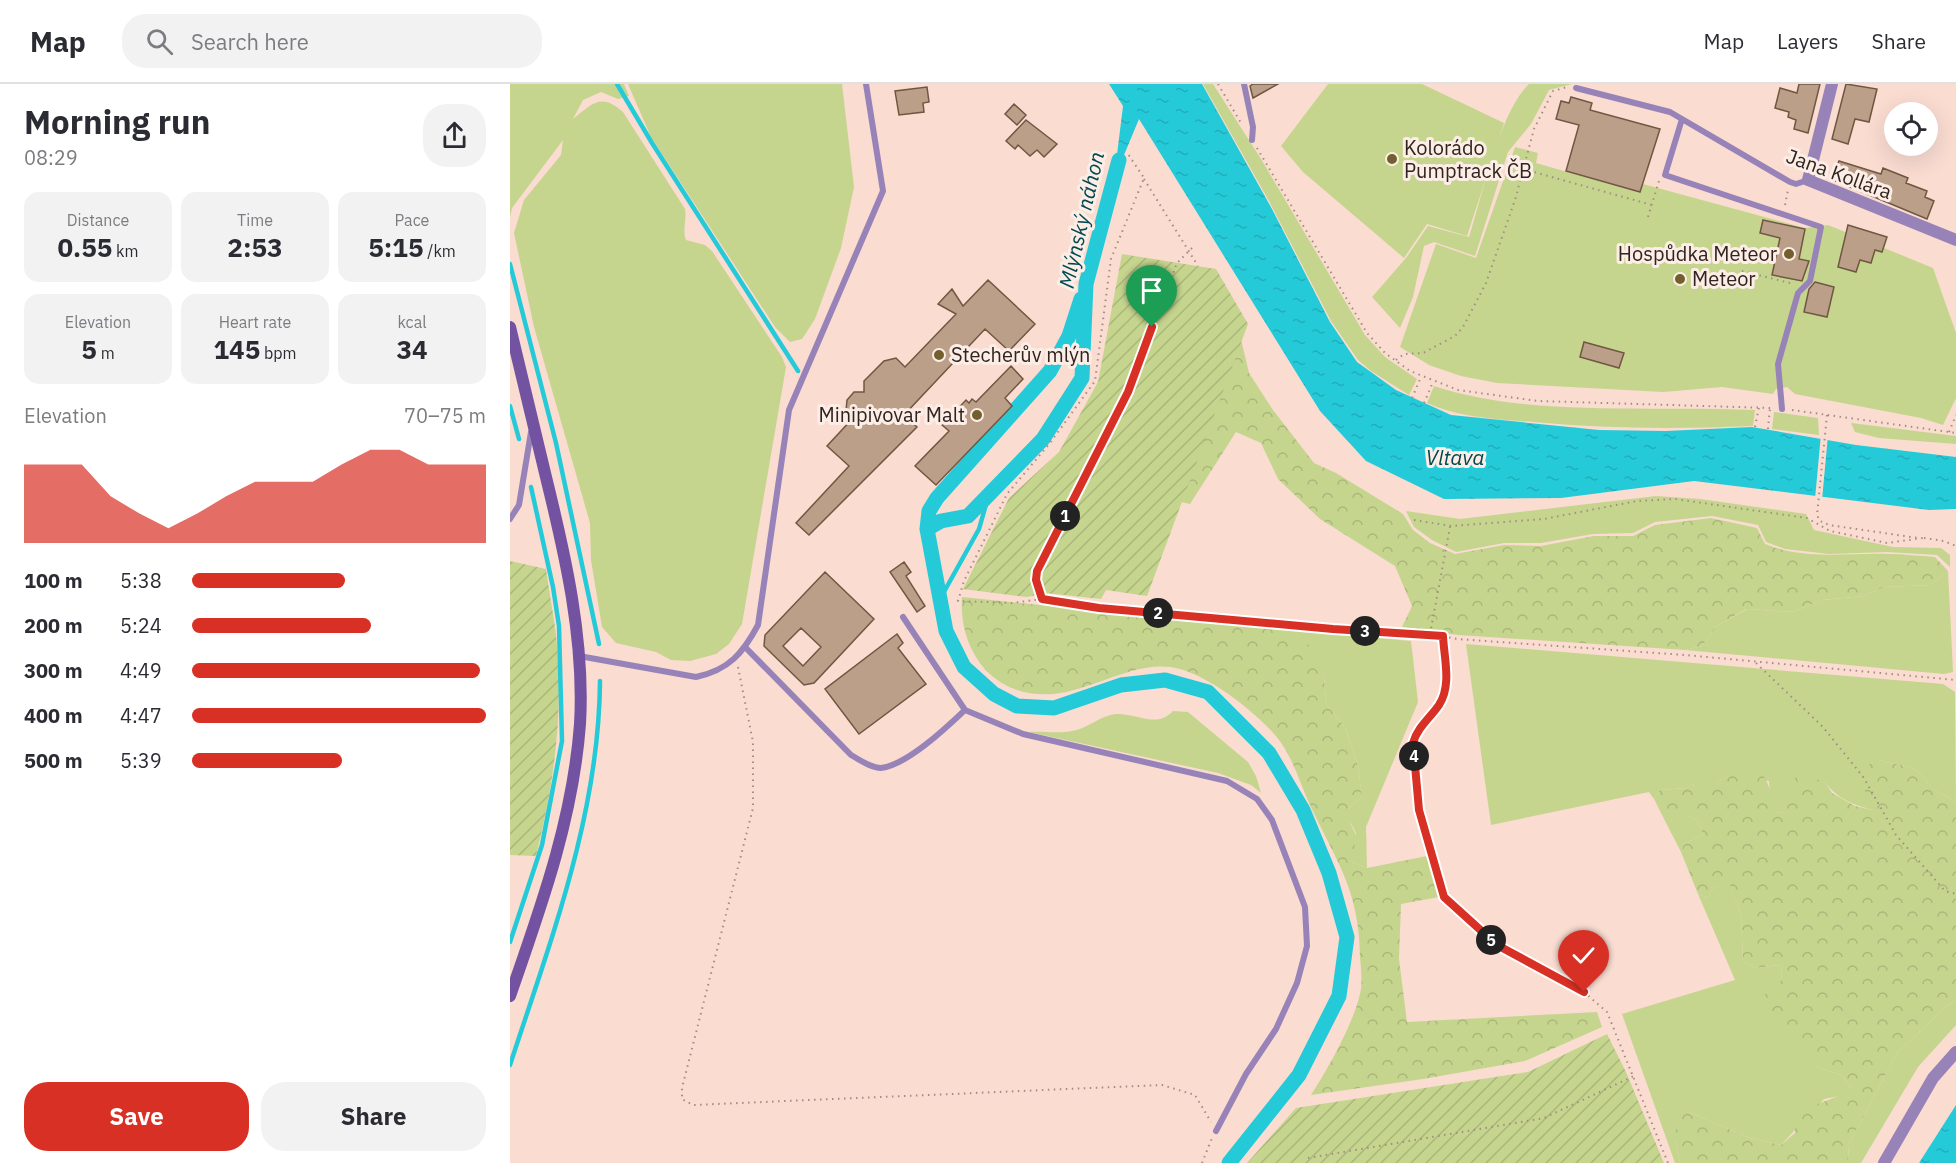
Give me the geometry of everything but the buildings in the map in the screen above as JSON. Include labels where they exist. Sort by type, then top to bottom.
[{"type":"main road","points":[[510,327],[563,549],[573,601],[578,656],[580,723],[572,789],[555,867],[510,996]]},
{"type":"street","points":[[1808,180],[1832,84]]},
{"type":"street","name":"Jana Kollára","points":[[1808,180],[1956,240]]},
{"type":"street","points":[[1884,1163],[1933,1078],[1956,1052]]},
{"type":"lane","points":[[578,656],[696,676],[713,673],[737,658],[746,648],[758,625],[789,410],[883,191],[866,84]]},
{"type":"lane","points":[[1244,84],[1252,127],[1252,140]]},
{"type":"lane","name":"Jana Kollára","points":[[1576,88],[1670,112],[1790,182],[1808,180]]},
{"type":"lane","points":[[1682,119],[1665,175],[1821,227],[1810,281],[1798,293],[1778,364],[1782,409]]},
{"type":"lane","points":[[510,519],[519,505],[533,419]]},
{"type":"lane","points":[[903,617],[965,710],[1023,734],[1227,781],[1257,799],[1272,820],[1305,907],[1307,946],[1297,983],[1276,1029],[1246,1074],[1216,1131]]},
{"type":"lane","points":[[746,648],[851,755],[867,764],[881,768],[903,759],[943,731],[965,710]]},
{"type":"path","points":[[1218,84],[1367,333],[1395,361],[1421,377],[1458,390],[1538,401],[1759,407],[1956,433]]},
{"type":"path","points":[[1395,361],[1404,354],[1423,352],[1455,336],[1464,327],[1486,283],[1534,129],[1553,91],[1563,87],[1576,88]]},
{"type":"path","points":[[1128,154],[1198,266]]},
{"type":"path","points":[[1523,169],[1652,205]]},
{"type":"path","points":[[1648,217],[1661,173],[1665,175]]},
{"type":"path","points":[[1144,178],[1111,259],[1095,381],[1050,443],[1007,494],[964,581],[958,601],[1012,603],[1042,599],[1099,608],[1333,629],[1430,634],[1956,680]]},
{"type":"path","points":[[1785,207],[1789,187]]},
{"type":"path","points":[[1042,599],[1036,580],[1037,571],[1128,392],[1177,263],[1192,248]]},
{"type":"path","points":[[1742,271],[1804,286]]},
{"type":"path","points":[[1412,398],[1421,377]]},
{"type":"path","points":[[1424,403],[1433,382]]},
{"type":"path","points":[[1755,427],[1759,407]]},
{"type":"path","points":[[1768,429],[1770,408]]},
{"type":"path","points":[[1827,415],[1817,515],[1820,520],[1829,525],[1944,541],[1956,546]]},
{"type":"path","points":[[1949,432],[1956,415]]},
{"type":"path","points":[[1414,520],[1451,526],[1545,519],[1604,506],[1675,499],[1807,518],[1830,531],[1887,543],[1923,538]]},
{"type":"path","points":[[1430,634],[1451,526]]},
{"type":"path","points":[[1443,636],[1447,670],[1440,702],[1415,734],[1413,743],[1419,810],[1444,897],[1497,945],[1584,992],[1607,1012],[1635,1076],[1668,1163]]},
{"type":"path","points":[[737,658],[753,742],[753,808],[682,1088],[682,1099],[693,1105],[1162,1085],[1195,1095],[1216,1131],[1202,1163]]},
{"type":"path","points":[[1755,661],[1823,727],[1864,778],[1896,835],[1945,891],[1956,894]]},
{"type":"path","points":[[1308,1158],[1544,1118],[1635,1076]]},
{"type":"green space","points":[[510,84],[624,84],[629,96],[618,99],[601,92],[583,100],[573,119],[591,105],[603,101],[623,112],[685,209],[686,240],[705,245],[712,251],[782,357],[786,367],[742,624],[729,644],[716,654],[690,661],[671,660],[656,652],[616,643],[602,627],[591,560],[590,523],[534,327],[514,233],[524,200],[561,155],[563,140],[512,208],[510,217]]},
{"type":"green space","points":[[628,84],[842,84],[854,187],[841,248],[815,319],[802,339],[790,342],[775,327],[651,137]]},
{"type":"green space","points":[[1203,84],[1213,84],[1261,159],[1365,335],[1385,357],[1417,379],[1409,395],[1358,360],[1331,321],[1269,201]]},
{"type":"green space","name":"Kolorádo Pumptrack ČB","points":[[1328,84],[1422,84],[1504,123],[1467,236],[1427,224],[1404,258],[1303,172],[1281,146]]},
{"type":"green space","points":[[1529,84],[1572,84],[1549,90],[1531,124],[1508,152],[1475,256],[1434,242],[1424,246],[1413,297],[1400,328],[1372,297],[1406,258],[1428,226],[1469,237],[1501,134],[1509,114]]},
{"type":"green space","name":"Meteor","points":[[1515,147],[1538,153],[1536,163],[1640,193],[1643,184],[1805,228],[1828,225],[1933,268],[1956,333],[1956,398],[1943,425],[1921,418],[1795,394],[1787,387],[1776,389],[1773,394],[1722,387],[1663,392],[1497,383],[1461,376],[1429,365],[1400,347],[1436,244],[1476,258]]},
{"type":"green space","points":[[1122,254],[1216,269],[1248,324],[1147,596],[1106,590],[1101,599],[1046,593],[1027,597],[963,589],[1009,498],[1059,452],[1098,382]]},
{"type":"green space","points":[[1236,318],[1249,373],[1273,410],[1314,463],[1336,473],[1403,514],[1413,530],[1430,543],[1455,554],[1504,545],[1541,546],[1594,536],[1633,536],[1655,525],[1711,518],[1757,528],[1765,544],[1780,549],[1826,555],[1895,554],[1935,557],[1948,571],[1930,585],[1884,587],[1864,596],[1822,600],[1793,612],[1746,609],[1717,626],[1702,646],[1685,650],[1458,635],[1402,627],[1412,606],[1395,566],[1320,519],[1278,479],[1261,443],[1236,432],[1190,504],[1152,495]]},
{"type":"green space","points":[[1434,386],[1511,403],[1551,406],[1755,410],[1753,426],[1643,428],[1506,420],[1453,412],[1427,403]]},
{"type":"green space","points":[[1774,412],[1818,418],[1819,435],[1772,429]]},
{"type":"green space","points":[[1851,423],[1956,436],[1956,444],[1879,438],[1855,432]]},
{"type":"green space","points":[[1656,496],[1700,499],[1806,514],[1814,530],[1893,547],[1941,548],[1950,555],[1950,567],[1937,555],[1887,552],[1829,554],[1785,549],[1766,542],[1758,525],[1712,516],[1655,522],[1633,533],[1593,534],[1541,543],[1504,543],[1456,552],[1432,540],[1414,527],[1406,511],[1460,519]]},
{"type":"green space","points":[[510,561],[546,569],[555,626],[559,685],[557,735],[547,808],[536,856],[510,855]]},
{"type":"green space","points":[[1948,571],[1953,672],[1944,674],[1685,650],[1702,646],[1717,626],[1747,609],[1793,612],[1822,600],[1864,596],[1884,587],[1930,585]]},
{"type":"green space","points":[[962,597],[1289,630],[1311,647],[1324,674],[1326,703],[1346,729],[1358,766],[1362,797],[1348,809],[1356,843],[1347,860],[1367,868],[1427,856],[1439,897],[1401,904],[1399,959],[1407,1022],[1597,1012],[1602,1027],[1525,1061],[1311,1095],[1340,1044],[1358,1001],[1361,989],[1359,933],[1356,913],[1345,877],[1282,744],[1267,726],[1232,696],[1192,673],[1180,669],[1160,666],[1141,669],[1060,693],[1039,694],[1017,690],[1003,684],[982,665],[974,653],[964,626]]},
{"type":"green space","points":[[1289,630],[1411,641],[1418,702],[1366,827],[1367,868],[1347,860],[1356,833],[1348,818],[1348,809],[1362,797],[1358,766],[1346,729],[1326,703],[1324,674]]},
{"type":"green space","points":[[1466,644],[1943,684],[1955,692],[1956,803],[1936,791],[1915,770],[1879,760],[1873,810],[1846,800],[1835,793],[1825,782],[1787,788],[1788,812],[1777,813],[1770,796],[1769,781],[1728,776],[1716,783],[1697,783],[1685,788],[1660,790],[1654,799],[1649,792],[1491,825]]},
{"type":"green space","points":[[1173,711],[1188,712],[1248,762],[1256,776],[1261,793],[1251,785],[1218,773],[1029,732],[1072,731],[1116,714],[1160,719]]},
{"type":"green space","points":[[1879,760],[1915,770],[1936,791],[1956,803],[1956,1001],[1948,1005],[1897,1053],[1849,1144],[1848,1163],[1680,1163],[1675,1141],[1677,1116],[1689,1112],[1750,1138],[1781,1145],[1795,1133],[1795,1115],[1851,1087],[1841,1075],[1817,1067],[1807,1049],[1763,1006],[1762,997],[1782,980],[1781,965],[1755,968],[1743,961],[1741,915],[1729,882],[1713,888],[1708,898],[1698,894],[1681,852],[1684,844],[1703,835],[1698,821],[1688,816],[1663,817],[1654,799],[1660,790],[1685,788],[1697,783],[1716,783],[1728,776],[1746,771],[1761,773],[1769,787],[1777,813],[1787,812],[1787,788],[1799,773],[1825,782],[1832,793],[1855,806],[1873,810],[1863,787],[1866,766]]},
{"type":"green space","points":[[1688,816],[1698,821],[1703,835],[1684,844],[1681,852],[1663,817]]},
{"type":"green space","points":[[1729,881],[1741,915],[1743,961],[1755,968],[1781,965],[1782,980],[1817,1067],[1841,1075],[1851,1087],[1844,1095],[1824,1099],[1781,1145],[1750,1138],[1689,1112],[1675,1141],[1680,1163],[1675,1163],[1622,1014],[1735,980],[1698,894],[1708,898],[1713,888]]},
{"type":"green space","points":[[1956,1001],[1956,1025],[1918,1067],[1861,1163],[1848,1163],[1849,1144],[1897,1053],[1948,1005]]},
{"type":"green space","points":[[1607,1034],[1626,1072],[1664,1163],[1247,1163],[1296,1108],[1528,1072]]},
{"type":"water","name":"Vltava","points":[[1109,84],[1202,84],[1272,209],[1330,322],[1357,362],[1396,390],[1451,415],[1599,430],[1666,431],[1752,427],[1856,445],[1956,457],[1956,509],[1929,510],[1694,481],[1561,498],[1444,499],[1366,461],[1320,411],[1139,119],[1114,179],[1123,106]]},
{"type":"water","points":[[1956,1105],[1956,1163],[1919,1163]]},
{"type":"pier","points":[[1821,434],[1828,435],[1822,500],[1815,499]]},
{"type":"waterway","points":[[617,84],[652,143],[798,371]]},
{"type":"waterway","name":"Mlýnský náhon","points":[[1119,160],[1086,284],[1082,378],[1043,439],[968,516],[941,521],[927,529],[946,631],[964,667],[994,694],[1017,706],[1054,708],[1121,685],[1165,680],[1208,692],[1269,753],[1303,810],[1329,873],[1347,937],[1339,996],[1299,1075],[1229,1163]]},
{"type":"waterway","points":[[510,264],[556,443],[599,644]]},
{"type":"waterway","points":[[927,529],[929,511],[937,498],[1050,371],[1069,336],[1081,299]]},
{"type":"waterway","points":[[510,406],[519,439]]},
{"type":"waterway","points":[[510,942],[542,845],[562,741],[559,626],[553,587],[531,487]]},
{"type":"waterway","points":[[940,599],[979,529],[989,494]]},
{"type":"waterway","points":[[510,1065],[556,923],[582,828],[598,731],[600,681]]},
{"type":"place","name":"Kolorádo Pumptrack ČB","points":[[1392,159]]},
{"type":"place","name":"Hospůdka Meteor","points":[[1789,254]]},
{"type":"place","name":"Meteor","points":[[1680,279]]},
{"type":"place","name":"Stecherův mlýn","points":[[939,355]]},
{"type":"place","name":"Minipivovar Malt","points":[[977,415]]},
{"type":"route","points":[[1152,327],[1128,392],[1037,571],[1036,580],[1042,599],[1099,608],[1333,629],[1443,636],[1447,670],[1440,702],[1415,734],[1413,743],[1419,810],[1444,897],[1497,945],[1584,992]]}]
